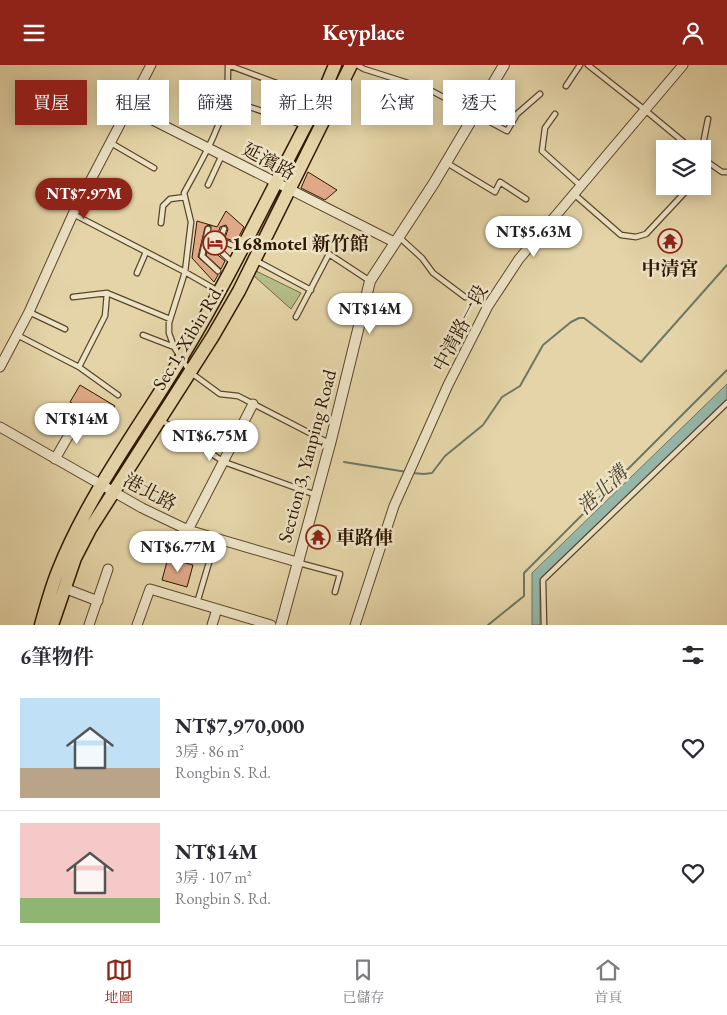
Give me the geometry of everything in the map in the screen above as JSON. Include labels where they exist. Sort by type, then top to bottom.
[{"type":"main road","name":"Sec.1, Xibin Rd.","points":[[329,80],[335,65]]},
{"type":"main road","name":"Sec.1, Xibin Rd.","points":[[42,625],[58,571],[77,529],[160,419],[213,336],[254,260],[352,65]]},
{"type":"main road","name":"Sec.1, Xibin Rd.","points":[[52,625],[76,557],[108,488],[220,292],[277,183],[304,126]]},
{"type":"street","points":[[143,80],[151,65]]},
{"type":"street","name":"Section 3, Yanping Road","points":[[495,80],[504,65]]},
{"type":"street","name":"中清路一段","points":[[355,625],[394,506],[448,385],[488,305],[518,259],[683,65]]},
{"type":"street","points":[[0,367],[28,312],[73,214],[120,125]]},
{"type":"street","name":"延濱路","points":[[162,125],[289,190],[396,239]]},
{"type":"street","name":"Section 3, Yanping Road","points":[[281,625],[330,444],[370,281],[468,125]]},
{"type":"street","points":[[188,530],[253,404]]},
{"type":"street","points":[[56,459],[77,421]]},
{"type":"street","name":"港北路","points":[[0,427],[142,508],[188,530],[297,562]]},
{"type":"street","points":[[89,625],[108,569]]},
{"type":"street","points":[[64,588],[98,601]]},
{"type":"street","points":[[137,625],[150,589],[271,625]]},
{"type":"street","points":[[212,625],[217,609]]},
{"type":"lane","points":[[227,80],[228,65],[268,80]]},
{"type":"lane","points":[[357,65],[372,72],[430,90],[443,97]]},
{"type":"lane","points":[[566,86],[580,65]]},
{"type":"lane","points":[[588,65],[681,140]]},
{"type":"lane","points":[[515,117],[540,94]]},
{"type":"lane","points":[[251,108],[304,126]]},
{"type":"lane","points":[[555,114],[545,128],[542,151],[581,186]]},
{"type":"lane","points":[[704,140],[708,119]]},
{"type":"lane","points":[[217,125],[184,193],[191,222],[184,272],[170,319],[169,333],[174,347],[190,372],[220,394],[238,397],[330,444]]},
{"type":"lane","points":[[495,125],[507,131],[511,125]]},
{"type":"lane","points":[[111,143],[154,168]]},
{"type":"lane","points":[[208,185],[222,155]]},
{"type":"lane","points":[[446,162],[495,192],[500,182],[526,199]]},
{"type":"lane","points":[[711,164],[724,172]]},
{"type":"lane","points":[[574,194],[621,235],[636,237],[646,235],[683,195]]},
{"type":"lane","points":[[161,223],[163,206],[170,199],[185,197]]},
{"type":"lane","points":[[73,214],[220,292]]},
{"type":"lane","points":[[208,229],[202,256],[218,271]]},
{"type":"lane","points":[[217,248],[224,229]]},
{"type":"lane","points":[[396,239],[422,258],[434,273],[465,297]]},
{"type":"lane","points":[[220,240],[242,250]]},
{"type":"lane","points":[[206,241],[217,248],[234,264]]},
{"type":"lane","points":[[137,273],[146,252]]},
{"type":"lane","points":[[296,317],[329,254],[370,281]]},
{"type":"lane","points":[[254,260],[311,290]]},
{"type":"lane","points":[[73,297],[107,293],[170,319]]},
{"type":"lane","points":[[79,367],[105,316],[107,293]]},
{"type":"lane","points":[[28,312],[65,329]]},
{"type":"lane","points":[[17,335],[79,367],[118,395]]},
{"type":"lane","points":[[143,335],[174,347]]},
{"type":"lane","points":[[544,625],[543,580],[727,403]]},
{"type":"lane","points":[[160,419],[224,462],[316,495]]},
{"type":"lane","points":[[198,603],[216,537]]},
{"type":"lane","points":[[297,562],[340,574],[335,592]]},
{"type":"green space","points":[[256,271],[301,293],[291,309],[254,276]]},
{"type":"shaded area","name":"港北溝","points":[[727,384],[727,400],[540,580],[540,625],[532,625],[532,573]]},
{"type":"building","points":[[308,172],[337,190],[325,200],[301,188]]},
{"type":"building","points":[[226,211],[244,227],[236,242],[225,238],[228,229],[226,225],[220,227],[215,242],[210,239],[211,226],[205,227],[198,257],[218,275],[214,282],[192,258],[197,221],[217,227]]},
{"type":"building","name":"中清宮","points":[[667,230],[682,242],[673,253],[658,240]]},
{"type":"building","points":[[208,247],[225,261],[221,269],[206,255]]},
{"type":"building","points":[[80,385],[115,406],[105,423],[70,402]]},
{"type":"building","points":[[168,558],[193,565],[187,587],[162,580]]},
{"type":"waterway","points":[[412,473],[432,473],[445,456],[483,425],[502,397],[520,386],[543,345],[571,322],[584,318],[641,362],[727,265]]},
{"type":"waterway","points":[[488,625],[524,596],[524,573],[727,370]]},
{"type":"waterway","points":[[344,462],[407,472]]},
{"type":"place","name":"中清宮","points":[[670,241]]},
{"type":"place","name":"168motel 新竹館","points":[[215,243]]},
{"type":"place","name":"車路俥","points":[[318,537]]}]
